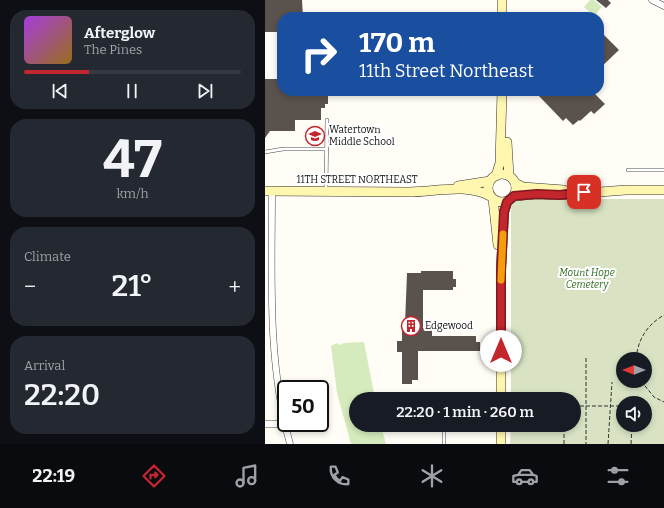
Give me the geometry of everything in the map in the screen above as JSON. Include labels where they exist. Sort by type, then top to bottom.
[{"type":"main road","points":[[502,0],[502,12]]},
{"type":"main road","points":[[501,270],[492,197],[488,188],[501,163],[502,96]]},
{"type":"main road","points":[[501,392],[501,270],[504,212],[516,192],[512,179],[502,96]]},
{"type":"main road","points":[[493,178],[505,174],[523,187],[584,192]]},
{"type":"main road","name":"11TH STREET NORTHEAST","points":[[450,189],[493,178]]},
{"type":"main road","name":"11TH STREET NORTHEAST","points":[[269,191],[414,192],[450,189],[481,191],[492,197]]},
{"type":"main road","points":[[492,197],[497,202],[537,194],[560,195],[584,192],[664,190]]},
{"type":"main road","points":[[501,432],[501,444]]},
{"type":"street","points":[[652,0],[664,6]]},
{"type":"street","points":[[269,191],[272,334],[277,383]]},
{"type":"street","points":[[265,424],[277,424]]},
{"type":"street","points":[[287,432],[290,444]]},
{"type":"lane","points":[[327,120],[327,191]]},
{"type":"lane","points":[[265,152],[283,149],[327,149]]},
{"type":"lane","points":[[628,170],[664,170]]},
{"type":"lane","points":[[444,432],[444,444]]},
{"type":"path","points":[[637,352],[639,344],[646,331],[655,320],[664,315]]},
{"type":"path","points":[[586,358],[586,444]]},
{"type":"path","points":[[608,444],[612,382]]},
{"type":"path","points":[[647,388],[654,397],[664,402]]},
{"type":"path","points":[[581,406],[616,406]]},
{"type":"path","points":[[563,444],[564,432]]},
{"type":"path","points":[[631,444],[632,432]]},
{"type":"green space","points":[[590,0],[594,0],[602,7],[598,12],[590,12],[584,7]]},
{"type":"green space","name":"Mount Hope Cemetery","points":[[511,199],[664,199],[664,444],[510,444],[511,432],[581,432],[581,392],[511,392]]},
{"type":"green space","points":[[364,342],[374,392],[349,392],[349,432],[383,432],[386,444],[351,444],[337,393],[331,346],[337,343],[340,345],[344,343]]},
{"type":"building","points":[[265,0],[302,0],[303,12],[277,12],[277,32],[265,32]]},
{"type":"building","points":[[596,0],[608,0],[611,3],[606,8]]},
{"type":"building","points":[[604,35],[619,50],[604,64]]},
{"type":"building","points":[[265,79],[277,79],[277,96],[328,96],[328,104],[325,104],[325,108],[321,108],[321,120],[295,120],[295,131],[270,131],[265,138]]},
{"type":"building","points":[[539,96],[597,96],[605,104],[594,114],[591,111],[573,125],[566,118],[563,121]]},
{"type":"building","name":"Edgewood","points":[[421,271],[453,271],[453,279],[456,279],[456,287],[453,287],[453,290],[423,290],[423,328],[432,328],[432,336],[476,336],[476,342],[480,342],[480,351],[418,351],[418,380],[412,380],[412,384],[402,384],[402,352],[397,352],[397,341],[402,341],[402,324],[405,324],[407,273],[421,273]]},
{"type":"slow traffic","points":[[501,280],[503,234]]},
{"type":"place","name":"Watertown Middle School","points":[[315,136]]},
{"type":"place","name":"Edgewood","points":[[411,326]]},
{"type":"route","points":[[501,351],[501,270],[504,212],[507,202],[514,196],[537,194],[560,195],[584,192]]}]
